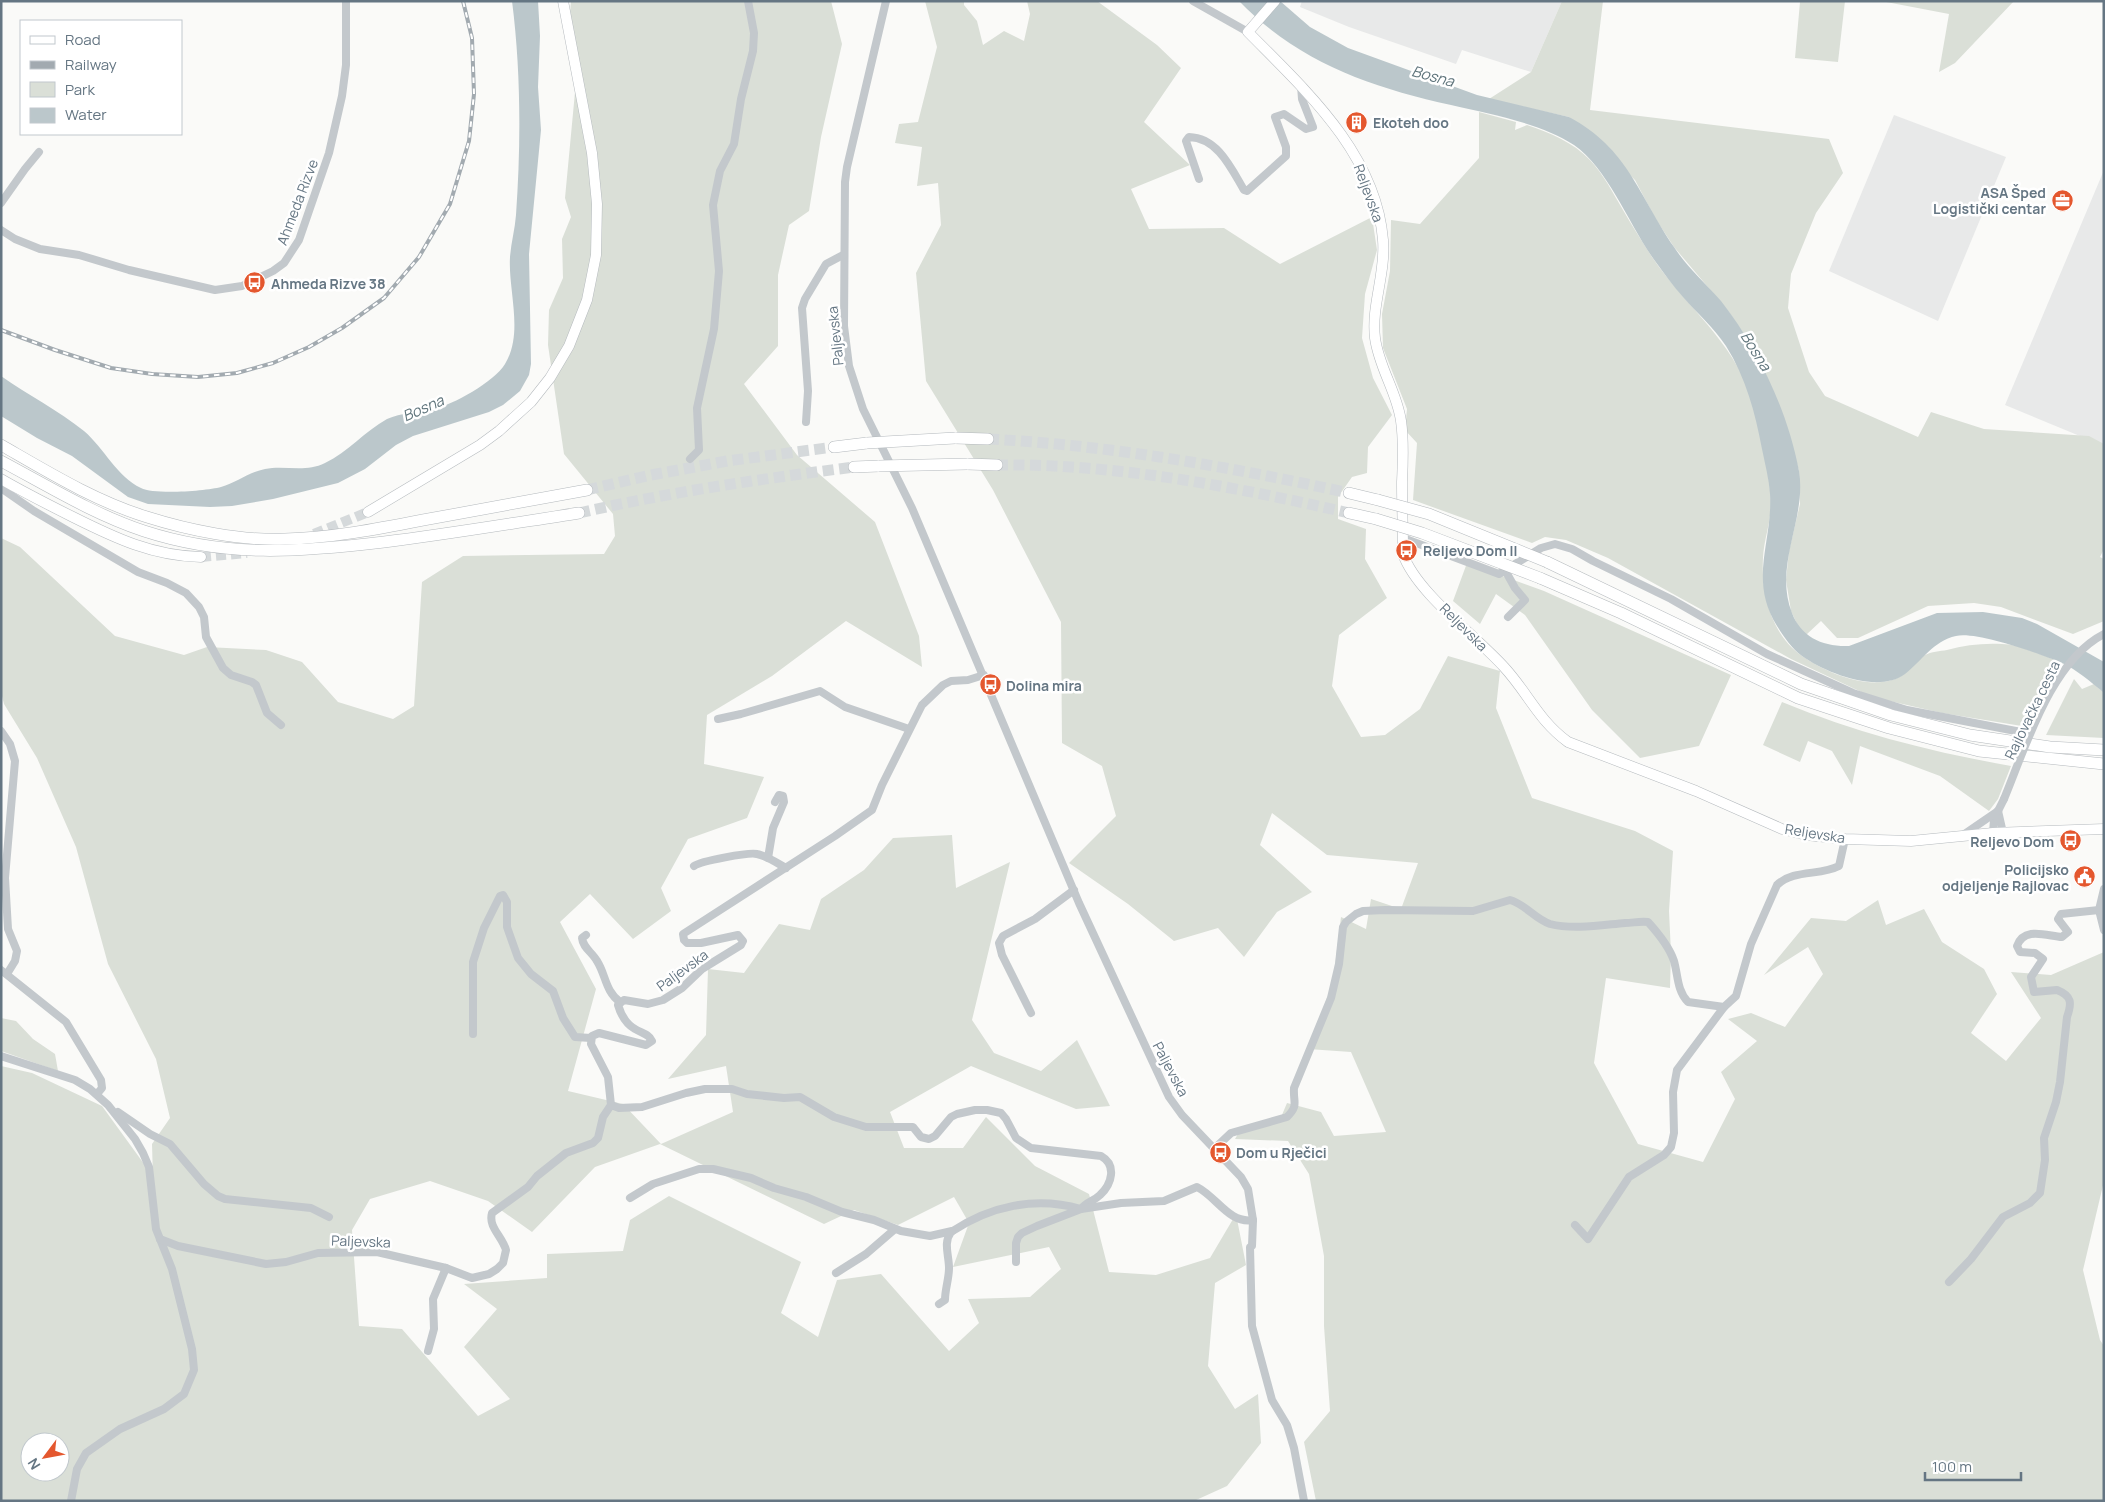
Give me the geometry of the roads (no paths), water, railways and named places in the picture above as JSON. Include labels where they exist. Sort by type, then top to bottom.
[{"type":"highway","points":[[834,447],[867,443],[955,438],[988,439]]},
{"type":"highway","points":[[1,445],[63,480],[109,503],[147,517],[194,529],[267,538],[284,539],[351,533],[587,490]]},
{"type":"highway","points":[[1,461],[76,502],[144,531],[219,548],[278,552],[328,549],[413,539],[579,513]]},
{"type":"highway","points":[[854,467],[997,465]]},
{"type":"highway","points":[[1348,493],[1429,514],[1547,562],[1801,684],[1891,715],[1970,734],[2050,747],[2104,750]]},
{"type":"highway","points":[[1349,513],[1422,532],[1540,578],[1621,613],[1798,698],[1890,728],[1979,751],[2104,764]]},
{"type":"main road","points":[[368,512],[480,444],[499,431],[531,402],[550,378],[569,346],[587,300],[596,255],[597,204],[592,153],[564,1]]},
{"type":"main road","points":[[1251,28],[1276,1]]},
{"type":"main road","name":"Reljevska","points":[[1251,28],[1340,131],[1356,157],[1377,207],[1384,248],[1374,328],[1379,359],[1396,400],[1401,420],[1403,441],[1403,554],[1406,562],[1420,582],[1505,668],[1542,719],[1568,742],[1696,791],[1782,829],[1806,835],[1845,839],[1912,841],[1998,833],[2104,829]]},
{"type":"main road","points":[[1,480],[26,498],[119,540],[154,552],[201,557]]},
{"type":"street","name":"Ahmeda Rizve","points":[[1,230],[40,249],[79,255],[130,270],[215,290],[242,286],[273,271],[284,263],[298,240],[329,153],[342,96],[346,65],[346,1]]},
{"type":"street","points":[[690,458],[699,450],[697,408],[714,329],[720,271],[713,205],[720,171],[734,144],[741,98],[753,52],[754,32],[748,1]]},
{"type":"street","name":"Paljevska","points":[[886,1],[847,167],[843,255],[844,326],[849,366],[863,409],[912,508],[1074,890],[1168,1096],[1241,1177],[1248,1190],[1253,1220],[1252,1246],[1250,1248],[1252,1326],[1272,1400],[1287,1425],[1294,1448],[1304,1501]]},
{"type":"street","points":[[1193,1],[1251,28]]},
{"type":"street","points":[[1199,179],[1186,141],[1189,137],[1210,144],[1218,150],[1244,190],[1247,191],[1256,185],[1286,156],[1286,147],[1275,116],[1284,114],[1306,129],[1312,127],[1302,99],[1301,86]]},
{"type":"street","points":[[1,203],[39,152]]},
{"type":"street","points":[[806,422],[808,391],[802,308],[805,299],[826,264],[843,255]]},
{"type":"street","points":[[1,488],[26,498],[138,572],[167,583],[186,593],[199,607],[204,617],[206,637],[223,668],[231,675],[256,685],[267,713],[281,725]]},
{"type":"street","points":[[1403,538],[1493,574],[1499,574],[1542,548],[1555,544],[1572,549],[1593,562],[1671,600],[1767,654],[1853,693],[1907,710],[2021,732]]},
{"type":"street","points":[[1505,570],[1515,588],[1525,600],[1508,617]]},
{"type":"street","name":"Rajlovačka cesta","points":[[1998,811],[2036,723],[2058,678],[2068,663],[2084,646],[2104,634]]},
{"type":"street","name":"Paljevska","points":[[620,1002],[624,1000],[648,1004],[663,1000],[682,988],[702,969],[741,945],[743,941],[738,935],[693,944],[684,940],[683,934],[872,810],[882,785],[922,706],[943,685],[951,681],[968,680],[984,675]]},
{"type":"street","points":[[718,719],[820,691],[845,707],[909,729]]},
{"type":"street","points":[[1,731],[10,744],[15,761],[5,878],[8,929],[17,951],[15,961],[4,972],[66,1022],[101,1080],[102,1088],[98,1094]]},
{"type":"street","points":[[768,858],[771,836],[784,802],[783,796],[779,795],[775,802]]},
{"type":"street","points":[[1998,811],[1998,833]]},
{"type":"street","points":[[1962,836],[1998,811]]},
{"type":"street","points":[[1575,1225],[1588,1239],[1630,1177],[1664,1155],[1671,1147],[1674,1133],[1673,1092],[1677,1070],[1724,1007],[1736,996],[1751,944],[1777,885],[1783,880],[1805,873],[1834,869],[1839,866],[1845,839]]},
{"type":"street","points":[[694,866],[705,861],[752,854],[768,858],[786,868]]},
{"type":"street","points":[[2104,889],[2099,910],[2104,930]]},
{"type":"street","points":[[1032,1013],[998,947],[999,943],[1004,936],[1036,919],[1074,890]]},
{"type":"street","points":[[473,1034],[473,962],[484,928],[500,896],[503,895],[507,902],[507,927],[518,958],[531,974],[556,995],[563,1018],[575,1036],[591,1038],[599,1033],[630,1042],[650,1044],[652,1040],[650,1037],[632,1028],[623,1018],[618,1006],[620,1002],[609,992],[601,968],[582,943],[582,938],[586,935]]},
{"type":"street","points":[[1214,1149],[1231,1133],[1287,1117],[1294,1110],[1296,1082],[1331,998],[1339,964],[1343,927],[1356,914],[1364,911],[1473,911],[1510,900],[1535,917],[1550,924],[1566,926],[1627,923],[1638,920],[1648,922],[1661,936],[1674,960],[1684,998],[1688,1002],[1724,1007]]},
{"type":"street","points":[[1949,1282],[1971,1259],[2003,1217],[2036,1198],[2042,1186],[2045,1160],[2044,1138],[2056,1102],[2067,1017],[2071,1005],[2069,998],[2057,990],[2034,992],[2031,977],[2043,959],[2035,953],[2020,952],[2017,946],[2026,936],[2035,933],[2062,937],[2068,932],[2058,919],[2061,914],[2099,910]]},
{"type":"street","points":[[591,1038],[591,1044],[608,1077],[611,1105],[619,1108],[642,1107],[686,1093],[732,1089],[747,1094],[784,1098],[800,1097],[834,1117],[866,1128],[913,1127],[921,1137],[929,1139],[935,1136],[951,1117],[958,1114],[975,1110],[1001,1113],[1016,1138],[1031,1148],[1106,1158],[1112,1167],[1112,1173],[1104,1191],[1096,1198],[1084,1204],[1081,1209]]},
{"type":"street","points":[[1,1056],[75,1080],[98,1094],[135,1139],[149,1167],[156,1229],[172,1269],[192,1349],[194,1370],[190,1384],[184,1394],[176,1402],[120,1429],[86,1453],[77,1469],[71,1501]]},
{"type":"street","points":[[108,1105],[150,1134],[170,1144],[204,1184],[218,1196],[232,1200],[311,1208],[329,1217]]},
{"type":"street","name":"Paljevska","points":[[160,1239],[178,1246],[256,1263],[286,1262],[318,1253],[340,1254],[367,1251],[394,1254],[446,1268],[472,1278],[489,1274],[497,1270],[503,1263],[506,1250],[491,1224],[492,1212],[528,1187],[537,1176],[566,1153],[593,1143],[598,1138],[603,1117],[611,1105]]},
{"type":"street","points":[[630,1198],[653,1184],[699,1169],[714,1169],[751,1178],[774,1188],[806,1197],[842,1212],[874,1220],[895,1229],[930,1236],[952,1231],[992,1212],[1021,1203],[1035,1202],[1081,1209]]},
{"type":"street","points":[[1016,1262],[1016,1244],[1022,1233],[1081,1209],[1121,1203],[1164,1201],[1197,1187],[1204,1190],[1236,1218],[1245,1221],[1253,1220]]},
{"type":"street","points":[[836,1273],[866,1254],[895,1229]]},
{"type":"street","points":[[939,1304],[945,1300],[945,1287],[949,1266],[946,1242],[947,1237],[952,1231]]},
{"type":"street","points":[[428,1351],[434,1329],[433,1299],[446,1268]]},
{"type":"water","points":[[512,1],[538,1],[540,36],[538,87],[541,130],[529,254],[531,364],[529,375],[520,391],[503,405],[489,412],[413,436],[396,445],[365,469],[338,483],[273,499],[232,506],[210,507],[148,504],[128,497],[72,456],[1,416],[1,376],[84,431],[132,483],[148,490],[168,492],[193,491],[221,487],[265,469],[310,468],[318,466],[341,453],[387,419],[441,407],[462,398],[492,378],[505,364],[511,352],[514,339],[510,257],[516,215],[519,108],[517,54]]},
{"type":"water","points":[[1239,1],[1280,1],[1310,27],[1348,48],[1477,95],[1569,117],[1589,129],[1619,158],[1679,254],[1735,319],[1759,360],[1779,404],[1794,449],[1799,471],[1800,489],[1799,507],[1788,560],[1786,577],[1787,595],[1796,621],[1807,634],[1830,645],[1849,646],[1937,613],[1983,612],[2022,618],[2037,624],[2104,662],[2104,693],[2062,663],[2025,649],[1965,635],[1956,636],[1941,642],[1905,674],[1894,680],[1881,682],[1852,679],[1824,669],[1798,653],[1777,626],[1768,609],[1764,592],[1763,576],[1770,512],[1770,494],[1756,422],[1739,370],[1721,339],[1679,293],[1655,261],[1608,183],[1586,155],[1561,137],[1531,125],[1392,90],[1337,69],[1311,56],[1286,40]]},
{"type":"tunnel","points":[[988,439],[1079,446],[1169,458],[1349,493]]},
{"type":"tunnel","points":[[587,490],[646,476],[727,461],[834,447]]},
{"type":"tunnel","points":[[997,465],[1041,465],[1130,472],[1263,494],[1349,513]]},
{"type":"tunnel","points":[[579,513],[716,487],[854,467]]},
{"type":"tunnel","points":[[314,534],[368,512]]},
{"type":"tunnel","points":[[201,557],[247,553]]},
{"type":"railway","points":[[1,330],[111,368],[152,374],[198,377],[237,373],[273,363],[309,347],[342,328],[384,298],[419,257],[450,204],[469,141],[474,94],[472,38],[463,1]]},
{"type":"place","name":"Ekoteh doo","points":[[1357,122]]},
{"type":"place","name":"ASA Šped Logistički centar","points":[[2062,200]]},
{"type":"place","name":"Ahmeda Rizve 38","points":[[255,283]]},
{"type":"place","name":"Reljevo Dom II","points":[[1407,550]]},
{"type":"place","name":"Dolina mira","points":[[990,685]]},
{"type":"place","name":"Reljevo Dom","points":[[2070,841]]},
{"type":"place","name":"Policijsko odjeljenje Rajlovac","points":[[2085,877]]},
{"type":"place","name":"Dom u Rječici","points":[[1220,1152]]},
{"type":"water label","name":"Bosna","points":[[1433,76]]},
{"type":"water label","name":"Bosna","points":[[1756,351]]},
{"type":"water label","name":"Bosna","points":[[423,408]]}]
